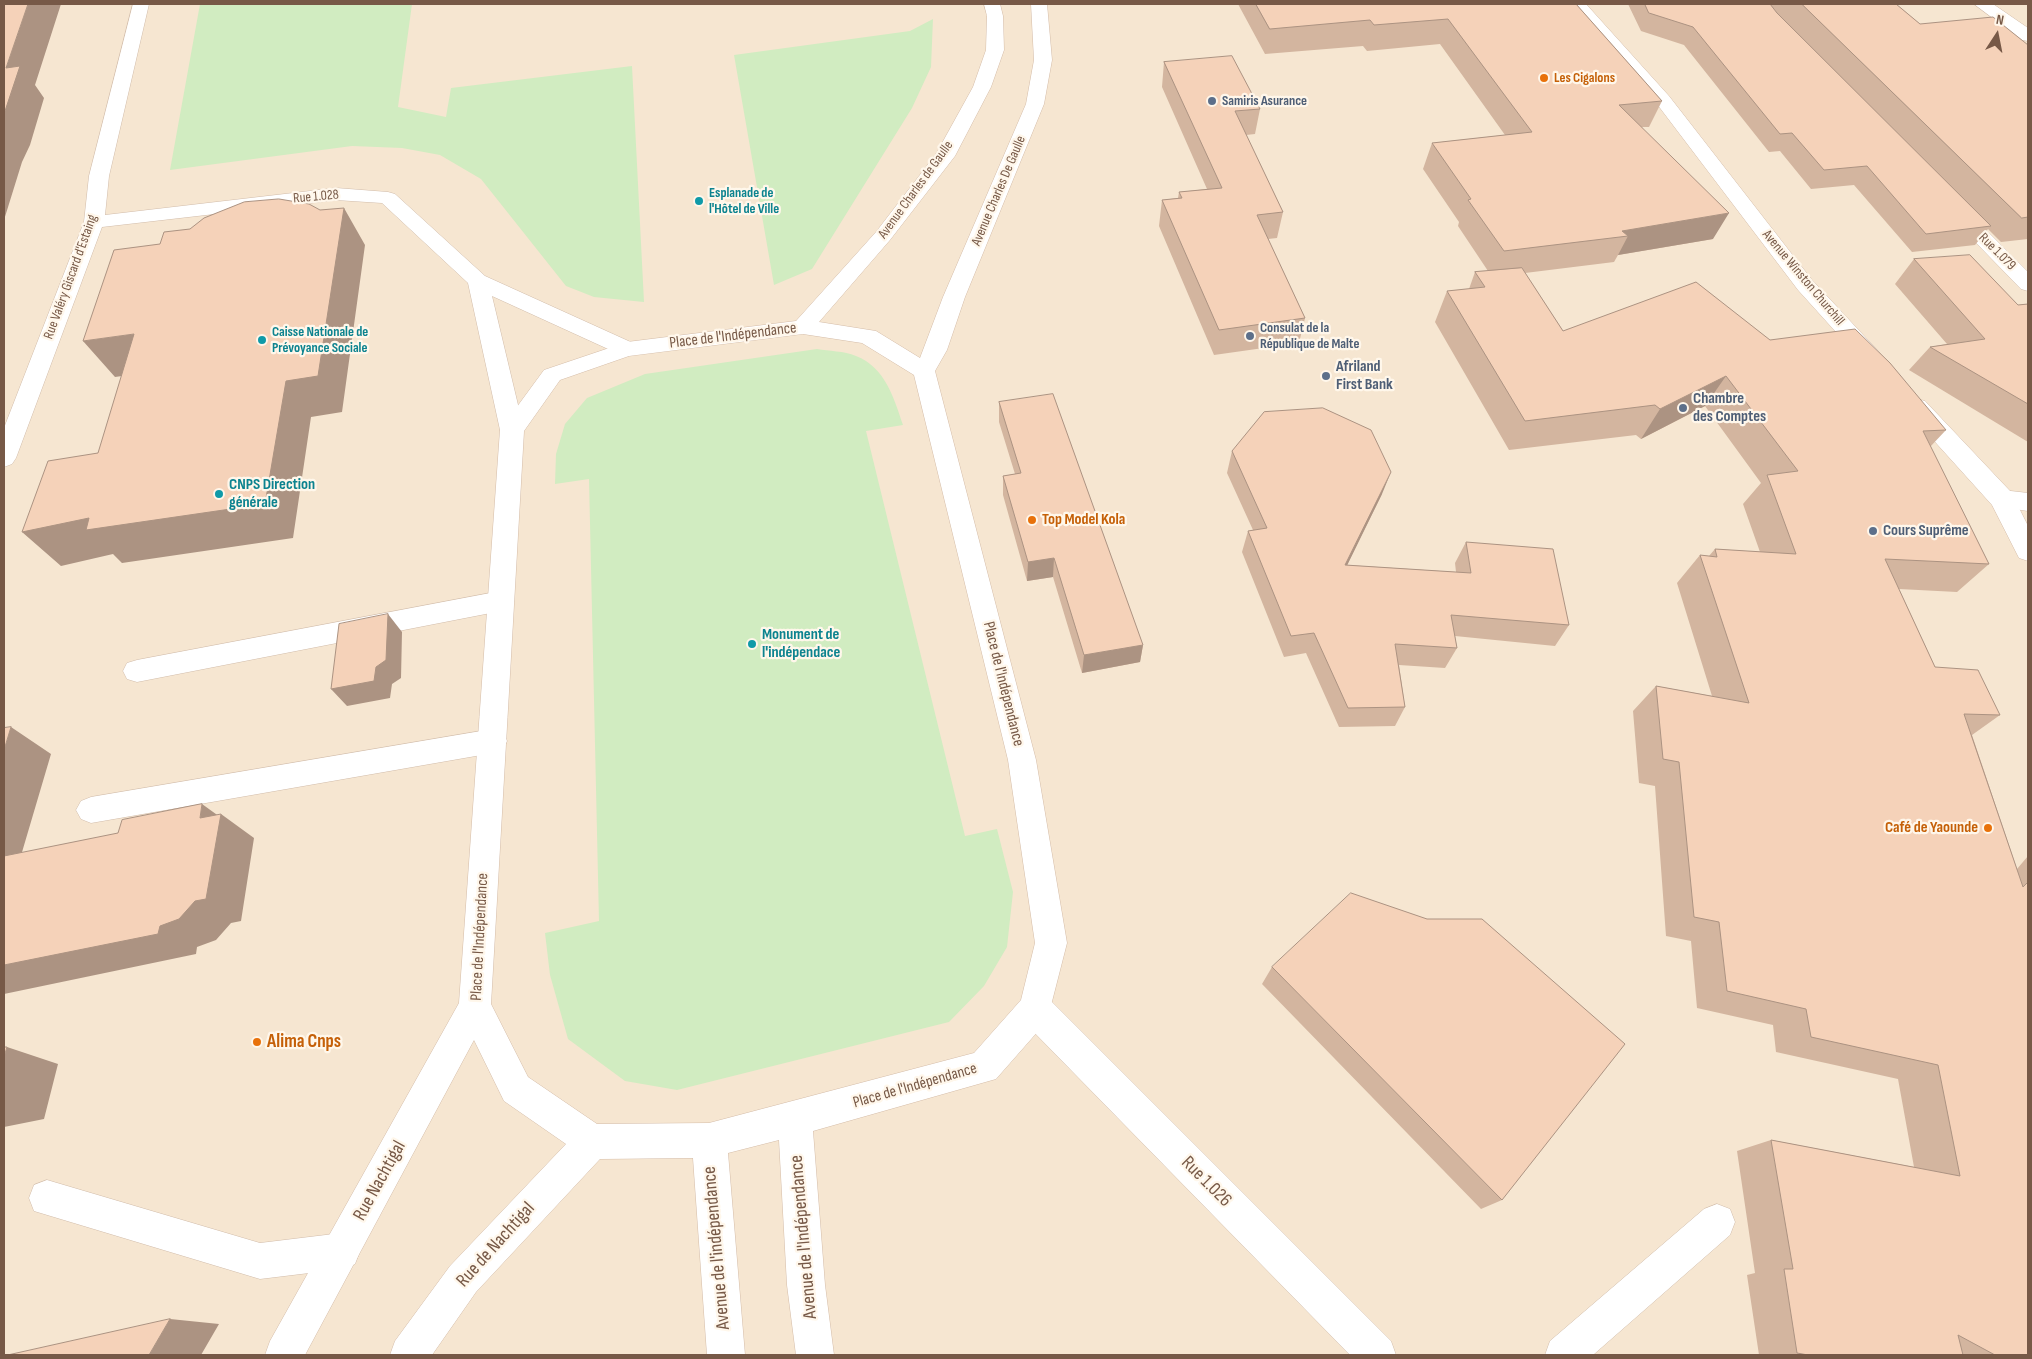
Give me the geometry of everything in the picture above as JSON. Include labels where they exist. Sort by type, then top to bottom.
[{"type":"main road","name":"Rue Valéry Giscard d'Estaing","points":[[4,458],[94,222],[99,176],[141,4]]},
{"type":"main road","name":"Avenue Charles de Gaulle","points":[[803,327],[883,236],[945,156],[982,87],[995,50],[995,16],[992,4]]},
{"type":"main road","name":"Avenue Charles De Gaulle","points":[[924,371],[936,350],[954,297],[1036,104],[1043,60],[1039,4]]},
{"type":"main road","name":"Avenue Winston Churchill","points":[[1577,4],[1663,100],[1805,285],[1884,371]]},
{"type":"main road","points":[[1982,4],[2028,36]]},
{"type":"main road","name":"Rue 1.028","points":[[94,222],[336,194],[388,198],[478,281],[627,349]]},
{"type":"main road","name":"Rue 1.079","points":[[1943,198],[2028,284]]},
{"type":"main road","points":[[478,281],[512,430]]},
{"type":"main road","name":"Place de l'Indépendance","points":[[803,327],[868,336],[924,371],[1022,760],[1051,943],[1035,1009],[984,1067],[795,1119],[709,1140],[592,1142],[516,1089],[475,1006],[512,430],[552,375],[627,349],[803,327]]},
{"type":"main road","points":[[1903,392],[2002,499],[2028,551]]},
{"type":"main road","points":[[2002,499],[2028,502]]},
{"type":"main road","points":[[137,671],[501,601]]},
{"type":"main road","points":[[91,810],[493,741]]},
{"type":"main road","name":"Rue Nachtigal","points":[[284,1355],[475,1006]]},
{"type":"main road","name":"Rue 1.026","points":[[1035,1009],[1377,1355]]},
{"type":"main road","name":"Avenue de l'Indépendance","points":[[795,1119],[806,1285],[815,1355]]},
{"type":"main road","name":"Avenue de l'indépendance","points":[[709,1140],[726,1355]]},
{"type":"main road","name":"Rue de Nachtigal","points":[[409,1355],[463,1279],[592,1142]]},
{"type":"main road","points":[[47,1198],[260,1261],[342,1251]]},
{"type":"main road","points":[[1564,1355],[1717,1222]]},
{"type":"shaded area","points":[[4,4],[2028,4],[2028,1355],[4,1355]]},
{"type":"green space","points":[[200,4],[412,4],[398,107],[446,117],[451,88],[632,66],[644,302],[594,297],[566,286],[481,179],[440,155],[402,148],[352,146],[170,170]]},
{"type":"green space","points":[[933,19],[931,67],[912,108],[812,269],[774,285],[734,55],[910,31]]},
{"type":"green space","points":[[817,349],[851,354],[866,361],[874,368],[887,384],[903,425],[866,431],[965,836],[997,829],[1013,892],[1007,947],[984,986],[949,1022],[677,1090],[625,1081],[568,1039],[550,975],[545,933],[599,921],[589,479],[555,484],[556,454],[565,424],[587,398],[645,374]]},
{"type":"building","points":[[4,4],[28,4],[6,68],[20,66],[4,114]]},
{"type":"building","points":[[1256,4],[1576,4],[1662,101],[1619,105],[1729,213],[1622,231],[1628,236],[1504,251],[1468,200],[1471,199],[1432,143],[1532,132],[1448,19],[1374,25],[1370,20],[1270,29]]},
{"type":"building","points":[[1645,4],[1770,4],[1991,226],[1926,234],[1867,166],[1824,170],[1792,133],[1780,134],[1693,27],[1649,13]]},
{"type":"building","points":[[1802,4],[1896,4],[1920,24],[1993,17],[2028,45],[2028,217],[2022,218]]},
{"type":"building","points":[[1232,56],[1260,109],[1235,111],[1283,212],[1257,215],[1305,318],[1219,330],[1162,200],[1182,198],[1179,192],[1222,188],[1164,62]]},
{"type":"building","points":[[279,199],[309,204],[320,210],[344,208],[318,376],[286,381],[265,504],[86,530],[89,518],[22,532],[48,461],[98,453],[134,334],[83,341],[114,250],[160,244],[164,232],[190,229],[204,218],[244,202]]},
{"type":"building","points":[[1970,255],[2018,305],[2028,304],[2028,404],[1930,347],[1985,339],[1914,259]]},
{"type":"building","points":[[1522,268],[1563,331],[1696,282],[1770,340],[1855,329],[1890,363],[1946,430],[1923,431],[1989,564],[1885,559],[1935,667],[1978,670],[2000,715],[1964,714],[2023,887],[2028,882],[2028,1355],[1995,1355],[1958,1335],[1963,1355],[1808,1355],[1797,1353],[1784,1269],[1793,1269],[1771,1140],[1960,1176],[1938,1065],[1811,1037],[1806,1009],[1727,991],[1719,922],[1694,917],[1679,762],[1663,759],[1656,686],[1749,703],[1700,555],[1717,557],[1715,549],[1796,554],[1767,475],[1798,471],[1726,376],[1660,409],[1655,405],[1525,421],[1447,291],[1485,287],[1475,272]]},
{"type":"building","points":[[1053,394],[1143,645],[1084,655],[1054,558],[1028,562],[1003,476],[1021,473],[999,402]]},
{"type":"building","points":[[1323,408],[1371,430],[1391,472],[1345,565],[1471,573],[1466,542],[1553,549],[1569,625],[1451,615],[1457,648],[1395,644],[1405,707],[1348,708],[1314,633],[1291,636],[1248,531],[1267,528],[1232,451],[1264,412]]},
{"type":"building","points":[[388,614],[386,660],[376,667],[374,681],[331,689],[339,624]]},
{"type":"building","points":[[11,727],[4,750],[4,728]]},
{"type":"building","points":[[202,804],[200,818],[221,814],[206,899],[195,901],[179,919],[160,926],[158,934],[4,965],[4,856],[118,833],[122,820]]},
{"type":"building","points":[[1351,893],[1427,919],[1482,919],[1625,1044],[1502,1200],[1272,967]]},
{"type":"building","points":[[170,1319],[149,1355],[8,1355]]},
{"type":"place","name":"Les Cigalons","points":[[1544,78]]},
{"type":"place","name":"Samiris Asurance","points":[[1212,101]]},
{"type":"place","name":"Esplanade de l'Hôtel de Ville","points":[[699,201]]},
{"type":"place","name":"Consulat de la République de Malte","points":[[1250,336]]},
{"type":"place","name":"Caisse Nationale de Prévoyance Sociale","points":[[262,340]]},
{"type":"place","name":"Afriland First Bank","points":[[1326,376]]},
{"type":"place","name":"Chambre des Comptes","points":[[1683,408]]},
{"type":"place","name":"CNPS Direction générale","points":[[219,494]]},
{"type":"place","name":"Top Model Kola","points":[[1032,520]]},
{"type":"place","name":"Cours Suprême","points":[[1873,531]]},
{"type":"place","name":"Monument de l'indépendace","points":[[752,644]]},
{"type":"place","name":"Café de Yaounde","points":[[1988,828]]},
{"type":"place","name":"Alima Cnps","points":[[257,1042]]}]
